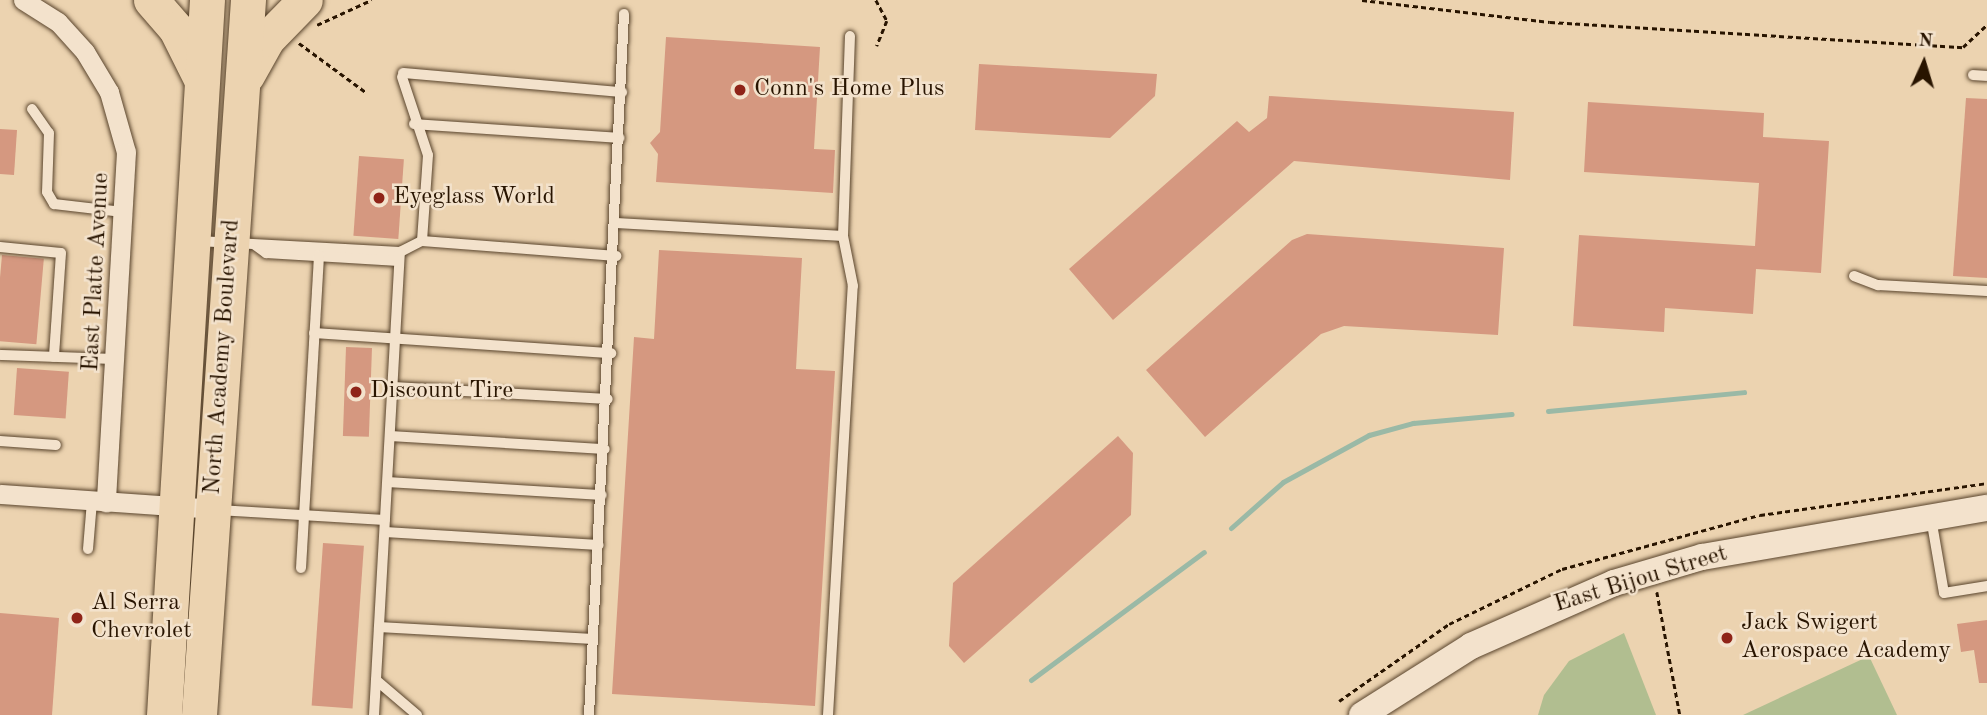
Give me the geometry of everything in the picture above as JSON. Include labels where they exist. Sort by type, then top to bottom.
[{"type":"highway","points":[[151,0],[176,29],[202,82]]},
{"type":"highway","name":"North Academy Boulevard","points":[[164,715],[207,0]]},
{"type":"highway","name":"North Academy Boulevard","points":[[200,715],[213,509],[242,244],[242,84],[248,0]]},
{"type":"highway","points":[[242,84],[267,39],[305,15]]},
{"type":"street","name":"East Platte Avenue","points":[[23,0],[71,34],[109,92],[126,152],[127,212],[117,359],[99,502]]},
{"type":"street","points":[[0,494],[213,509]]},
{"type":"street","name":"East Bijou Street","points":[[1362,715],[1471,646],[1614,583],[1702,557],[1987,508]]},
{"type":"lane","points":[[589,715],[616,256],[624,14]]},
{"type":"lane","points":[[828,715],[853,286],[843,236],[850,36]]},
{"type":"lane","points":[[422,241],[428,155],[414,124],[403,75],[622,92]]},
{"type":"lane","points":[[1973,75],[1987,76]]},
{"type":"lane","points":[[32,109],[51,140],[47,192],[54,204],[127,212]]},
{"type":"lane","points":[[414,124],[620,138]]},
{"type":"lane","points":[[617,223],[843,236]]},
{"type":"lane","points":[[193,241],[242,244],[267,240],[399,256]]},
{"type":"lane","points":[[242,244],[266,253],[318,256],[399,256],[422,241],[616,256]]},
{"type":"lane","points":[[0,247],[61,253],[54,357]]},
{"type":"lane","points":[[300,568],[318,256]]},
{"type":"lane","points":[[374,715],[399,256]]},
{"type":"lane","points":[[1854,276],[1878,285],[1987,291]]},
{"type":"lane","points":[[314,333],[396,341],[611,353]]},
{"type":"lane","points":[[0,355],[117,359]]},
{"type":"lane","points":[[393,387],[608,400]]},
{"type":"lane","points":[[390,436],[605,449]]},
{"type":"lane","points":[[0,441],[56,445]]},
{"type":"lane","points":[[388,482],[602,495]]},
{"type":"lane","points":[[88,549],[99,502]]},
{"type":"lane","points":[[213,509],[385,520]]},
{"type":"lane","points":[[1931,517],[1944,593],[1987,586]]},
{"type":"lane","points":[[385,532],[599,545]]},
{"type":"lane","points":[[379,627],[593,639]]},
{"type":"lane","points":[[376,680],[417,715]]},
{"type":"path","points":[[305,15],[371,0]]},
{"type":"path","points":[[876,0],[887,21],[877,46]]},
{"type":"path","points":[[1362,0],[1550,22],[1963,47],[1987,25]]},
{"type":"path","points":[[295,40],[367,93]]},
{"type":"path","points":[[1657,592],[1679,715]]},
{"type":"green space","points":[[1624,633],[1656,715],[1538,715],[1544,695],[1569,661]]},
{"type":"green space","points":[[1869,656],[1897,715],[1743,715]]},
{"type":"building","name":"Conn's Home Plus","points":[[666,37],[820,47],[814,149],[835,150],[833,193],[656,182],[658,154],[650,143],[660,132]]},
{"type":"building","points":[[979,64],[1157,74],[1155,96],[1110,138],[975,130]]},
{"type":"building","points":[[1269,96],[1514,112],[1510,180],[1294,161],[1113,320],[1069,269],[1237,121],[1249,132],[1267,118]]},
{"type":"building","points":[[1966,98],[1987,99],[1987,278],[1953,276]]},
{"type":"building","points":[[1588,102],[1764,113],[1763,137],[1829,141],[1821,273],[1756,269],[1753,314],[1665,308],[1664,332],[1573,326],[1579,235],[1755,246],[1759,183],[1584,172]]},
{"type":"building","points":[[0,129],[17,130],[14,175],[0,174]]},
{"type":"building","name":"Eyeglass World","points":[[359,156],[404,159],[398,239],[353,236]]},
{"type":"building","points":[[1307,234],[1504,248],[1498,335],[1344,326],[1321,334],[1205,437],[1146,370],[1292,240]]},
{"type":"building","points":[[659,250],[802,258],[796,369],[835,371],[815,706],[612,694],[634,337],[654,339]]},
{"type":"building","points":[[2,255],[44,259],[36,344],[0,341]]},
{"type":"building","name":"Discount Tire","points":[[346,347],[372,348],[369,437],[343,436]]},
{"type":"building","points":[[17,368],[69,372],[66,419],[14,415]]},
{"type":"building","points":[[1118,436],[1133,453],[1131,515],[964,663],[949,646],[953,583]]},
{"type":"building","points":[[323,543],[364,546],[353,708],[312,706]]},
{"type":"building","points":[[0,613],[59,618],[52,715],[0,715]]},
{"type":"building","points":[[1987,620],[1987,683],[1979,683],[1974,650],[1961,652],[1957,624]]},
{"type":"waterway","points":[[1548,411],[1744,392]]},
{"type":"waterway","points":[[1231,528],[1283,482],[1369,435],[1413,423],[1512,414]]},
{"type":"waterway","points":[[1031,680],[1204,552]]},
{"type":"place","name":"Conn's Home Plus","points":[[740,90]]},
{"type":"place","name":"Eyeglass World","points":[[379,198]]},
{"type":"place","name":"Discount Tire","points":[[356,392]]},
{"type":"place","name":"Al Serra Chevrolet","points":[[77,618]]},
{"type":"place","name":"Jack Swigert Aerospace Academy","points":[[1727,638]]}]
